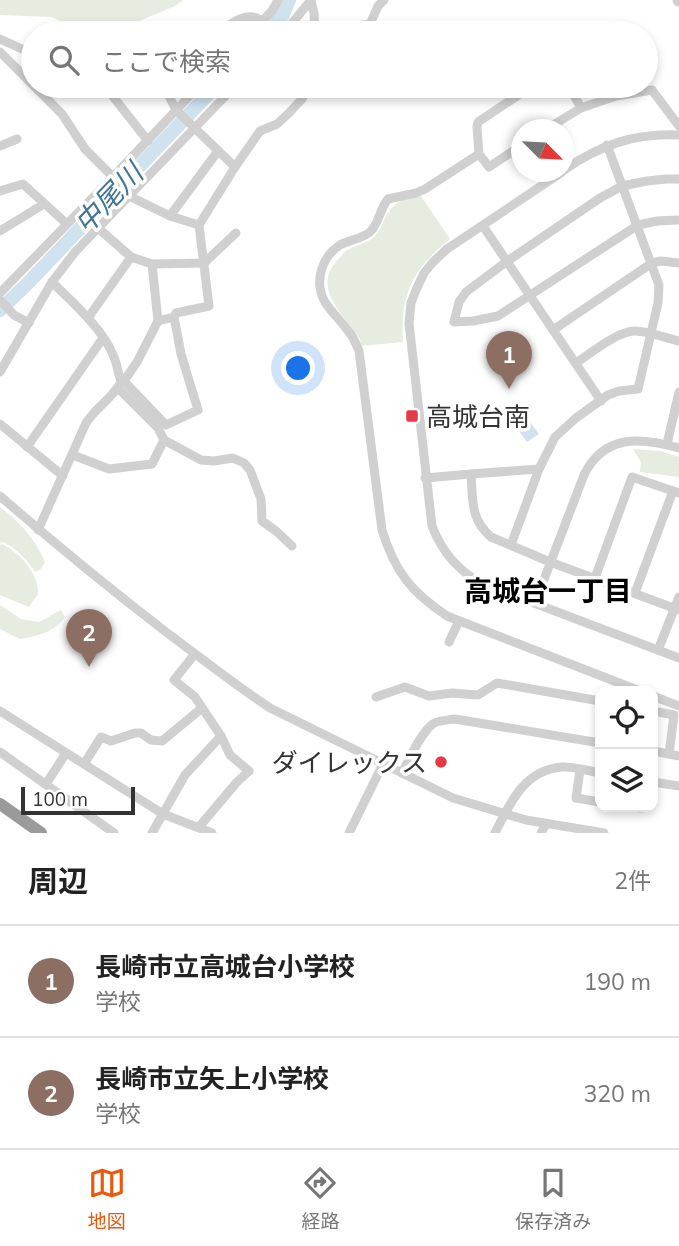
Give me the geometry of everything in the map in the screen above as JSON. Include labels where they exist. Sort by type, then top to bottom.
[{"type":"highway","points":[[0,804],[41,833]]},
{"type":"street","points":[[263,21],[278,0]]},
{"type":"street","points":[[294,21],[311,0]]},
{"type":"street","points":[[311,0],[315,21]]},
{"type":"street","points":[[371,21],[384,0]]},
{"type":"street","points":[[237,21],[246,16],[257,16],[261,21]]},
{"type":"street","points":[[21,49],[0,39],[1,52],[21,72]]},
{"type":"street","points":[[47,98],[62,114],[85,149],[127,195],[170,216],[199,225]]},
{"type":"street","points":[[114,98],[148,141]]},
{"type":"street","points":[[170,98],[176,110],[235,167]]},
{"type":"street","points":[[0,293],[188,98]]},
{"type":"street","points":[[0,372],[52,282],[75,252],[222,98]]},
{"type":"street","points":[[158,321],[174,317],[176,313],[209,306],[199,225],[260,131],[277,124],[303,98]]},
{"type":"street","points":[[511,152],[489,167],[479,154],[477,127],[478,122],[514,98]]},
{"type":"street","points":[[576,98],[581,108]]},
{"type":"street","points":[[563,119],[581,108],[610,98]]},
{"type":"street","points":[[658,98],[679,125]]},
{"type":"street","points":[[574,163],[607,145],[649,136],[679,135]]},
{"type":"street","points":[[0,146],[18,139]]},
{"type":"street","points":[[511,545],[539,469],[555,437],[608,395],[638,389],[651,335],[660,292],[658,277],[607,145]]},
{"type":"street","points":[[170,216],[218,150]]},
{"type":"street","points":[[479,154],[425,189],[388,199],[369,233],[341,245],[331,253],[322,268],[321,291],[326,303],[349,331],[359,351],[382,530],[389,553],[400,572],[421,598],[447,616],[627,686]]},
{"type":"street","points":[[679,179],[646,181],[622,187],[600,198],[466,292],[458,302],[454,322],[498,316],[638,225],[679,220]]},
{"type":"street","points":[[547,182],[447,249],[424,273],[411,303],[411,345],[432,526],[448,557],[481,583],[679,658]]},
{"type":"street","points":[[0,191],[23,184],[67,224]]},
{"type":"street","points":[[0,231],[44,204]]},
{"type":"street","points":[[483,226],[601,401]]},
{"type":"street","points":[[98,228],[131,257],[152,264],[204,262],[236,233]]},
{"type":"street","points":[[88,318],[131,257]]},
{"type":"street","points":[[553,330],[652,263],[679,262]]},
{"type":"street","points":[[38,530],[90,417],[136,362],[158,321],[152,264]]},
{"type":"street","points":[[52,282],[88,318],[103,338],[113,353],[121,383],[158,428],[164,440],[201,460],[233,458],[244,463],[250,470],[261,499],[262,521],[292,546]]},
{"type":"street","points":[[0,300],[14,315],[29,323]]},
{"type":"street","points":[[121,383],[166,425],[198,410],[181,354],[174,317]]},
{"type":"street","points":[[576,363],[627,332],[639,331],[679,341]]},
{"type":"street","points":[[27,447],[103,338]]},
{"type":"street","points":[[667,444],[679,392]]},
{"type":"street","points":[[0,424],[63,476]]},
{"type":"street","points":[[73,455],[109,469],[152,464],[164,440]]},
{"type":"street","points":[[535,604],[584,475],[598,454],[623,441],[647,441],[679,448]]},
{"type":"street","points":[[425,478],[539,469]]},
{"type":"street","points":[[471,474],[473,507],[480,526],[491,537],[677,610]]},
{"type":"street","points":[[595,578],[632,477],[676,492],[635,593]]},
{"type":"street","points":[[0,495],[108,587],[194,654],[270,708],[453,798],[544,828],[604,833]]},
{"type":"street","points":[[658,650],[677,610],[679,597]]},
{"type":"street","points":[[449,642],[459,621]]},
{"type":"street","points":[[194,654],[174,680],[195,697],[221,736],[230,755],[249,771],[199,827]]},
{"type":"street","points":[[376,697],[405,687],[429,696],[452,693],[478,695],[497,683],[595,700]]},
{"type":"street","points":[[658,698],[679,706]]},
{"type":"street","points":[[84,764],[101,737],[111,741],[141,733],[151,740],[162,741],[202,708]]},
{"type":"street","points":[[0,711],[163,814],[212,833]]},
{"type":"street","points":[[658,712],[674,715],[674,755]]},
{"type":"street","points":[[402,773],[423,735],[433,723],[455,719],[595,742]]},
{"type":"street","points":[[152,833],[185,775],[221,736]]},
{"type":"street","points":[[0,751],[114,833]]},
{"type":"street","points":[[46,784],[66,753]]},
{"type":"street","points":[[349,833],[383,764]]},
{"type":"street","points":[[495,833],[512,798],[527,780],[541,772],[563,766],[595,772]]},
{"type":"street","points":[[580,770],[576,798],[595,801]]},
{"type":"street","points":[[658,783],[679,786]]},
{"type":"shaded area","points":[[0,0],[183,0],[139,21],[60,21],[50,17],[0,15]]},
{"type":"shaded area","points":[[421,196],[450,239],[427,261],[412,283],[404,309],[403,342],[361,346],[360,339],[329,293],[329,273],[346,251],[375,236],[394,206]]},
{"type":"shaded area","points":[[633,449],[661,451],[679,457],[679,477],[640,472],[641,462]]},
{"type":"shaded area","points":[[0,507],[20,525],[37,546],[45,562],[41,569],[35,572],[17,551],[3,542],[0,543]]},
{"type":"shaded area","points":[[2,544],[22,558],[35,578],[38,594],[29,607],[0,595]]},
{"type":"shaded area","points":[[0,605],[21,619],[39,622],[61,610],[65,617],[51,630],[20,639],[0,629]]},
{"type":"water","points":[[521,410],[539,434],[527,442],[510,419]]},
{"type":"waterway","name":"中尾川","points":[[277,21],[289,0]]},
{"type":"waterway","name":"中尾川","points":[[0,310],[205,98]]},
{"type":"place","name":"長崎市立高城台小学校","points":[[509,389]]},
{"type":"place","name":"高城台南","points":[[412,416]]},
{"type":"place","name":"長崎市立矢上小学校","points":[[89,667]]},
{"type":"place","name":"ダイレックス","points":[[441,762]]},
{"type":"district","name":"高城台一丁目","points":[[548,590]]}]
